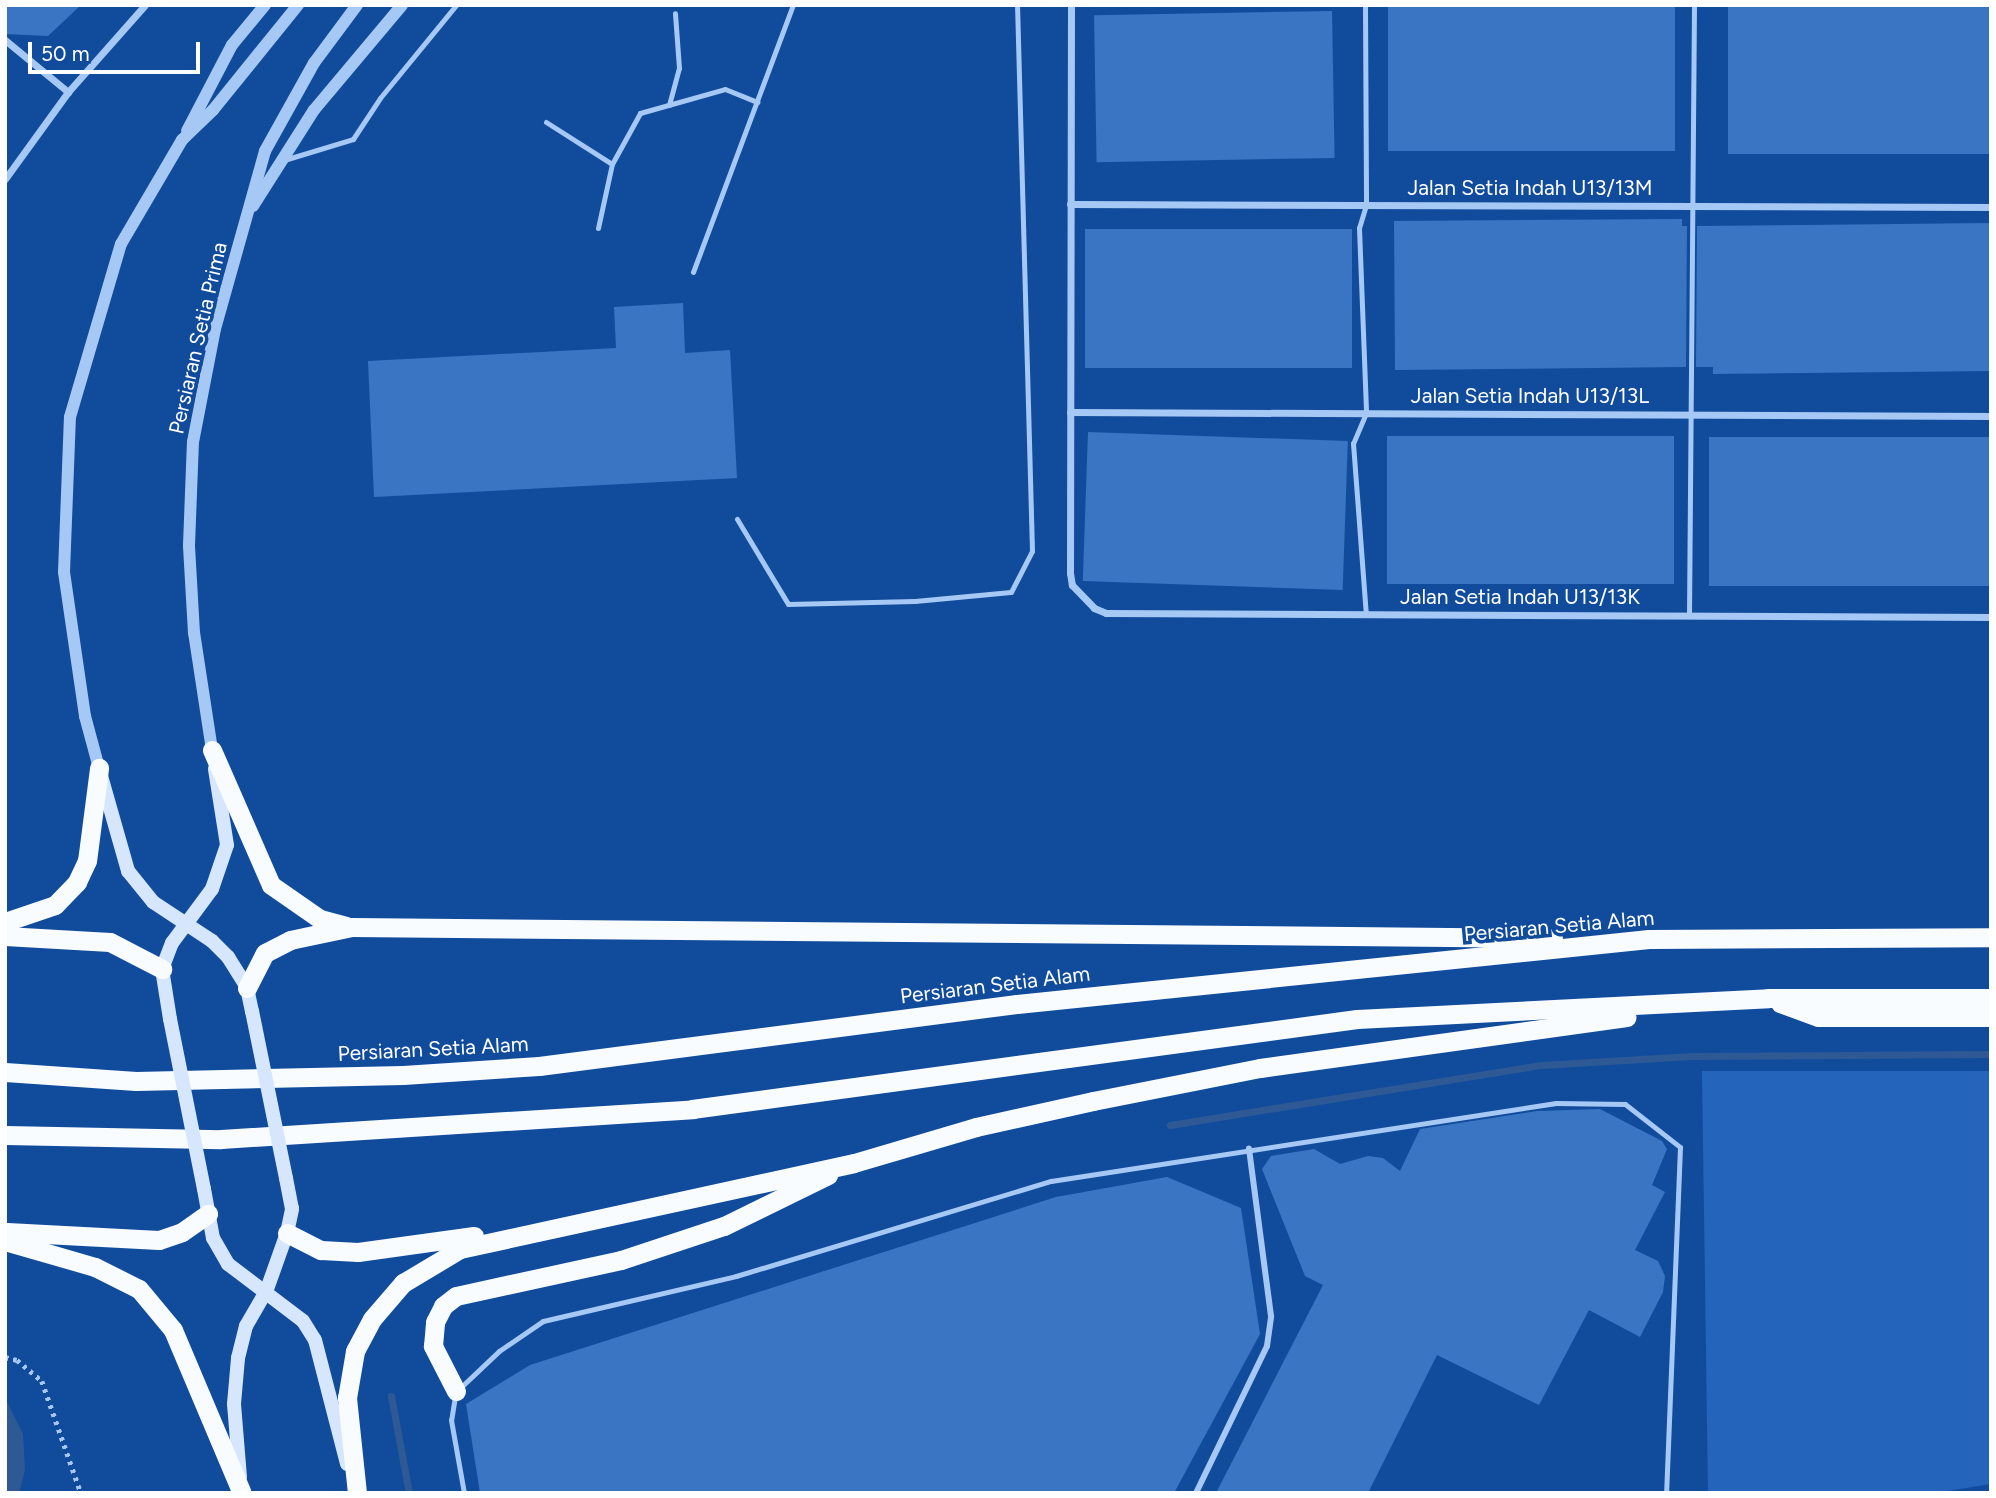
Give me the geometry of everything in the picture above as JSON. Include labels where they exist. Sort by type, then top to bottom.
[{"type":"highway","points":[[212,750],[271,885],[320,919],[351,928]]},
{"type":"highway","points":[[5,922],[55,905],[77,882],[87,861],[99,768]]},
{"type":"highway","points":[[247,988],[265,953],[290,940],[351,928],[1650,939]]},
{"type":"highway","points":[[5,936],[110,942],[162,969]]},
{"type":"highway","name":"Persiaran Setia Alam","points":[[5,1072],[136,1081],[403,1076],[539,1066],[1030,1003],[1650,939],[1991,937]]},
{"type":"highway","points":[[5,1135],[221,1139],[692,1109],[1357,1019],[1768,998],[1991,998]]},
{"type":"highway","points":[[355,1493],[347,1398],[355,1352],[372,1319],[403,1283],[460,1249],[562,1223],[854,1163],[976,1127],[1260,1068],[1768,998],[1818,1017],[1991,1017]]},
{"type":"highway","points":[[456,1391],[433,1346],[435,1322],[443,1306],[456,1296],[621,1259],[724,1226],[854,1163]]},
{"type":"highway","points":[[5,1232],[159,1241],[182,1232],[208,1214]]},
{"type":"highway","points":[[287,1234],[321,1250],[358,1252],[562,1223]]},
{"type":"highway","points":[[5,1241],[95,1267],[139,1289],[173,1330],[242,1492]]},
{"type":"main road","points":[[212,750],[227,845],[212,889],[186,924],[162,969],[170,1019],[213,1238],[228,1264],[303,1321],[315,1340],[355,1493]]},
{"type":"main road","points":[[99,768],[128,871],[153,902],[220,949],[247,988],[286,1178],[292,1209],[287,1234],[266,1292],[246,1326],[238,1358],[234,1404],[242,1492]]},
{"type":"street","points":[[5,178],[68,92],[145,5]]},
{"type":"street","points":[[99,768],[85,716],[64,572],[70,418],[121,244],[182,140],[232,45],[265,5]]},
{"type":"street","points":[[182,140],[213,110],[298,5]]},
{"type":"street","name":"Persiaran Setia Prima","points":[[212,750],[194,633],[189,545],[193,442],[215,329],[264,151],[314,63],[357,5]]},
{"type":"street","points":[[246,218],[314,110],[402,5]]},
{"type":"street","points":[[1070,412],[1071,5]]},
{"type":"street","points":[[5,40],[13,42],[68,92]]},
{"type":"street","name":"Jalan Setia Indah U13/13M","points":[[1070,204],[1991,206]]},
{"type":"street","name":"Jalan Setia Indah U13/13L","points":[[1070,412],[1991,416]]},
{"type":"street","name":"Jalan Setia Indah U13/13K","points":[[1070,412],[1070,573],[1083,598],[1106,612],[1991,617]]},
{"type":"street","points":[[1196,1493],[1267,1346],[1270,1316],[1249,1148]]},
{"type":"lane","points":[[284,160],[353,139],[380,98],[456,5]]},
{"type":"lane","points":[[693,272],[793,5]]},
{"type":"lane","points":[[737,519],[788,604],[915,601],[1011,592],[1032,551],[1017,5]]},
{"type":"lane","points":[[1365,5],[1366,205],[1359,228],[1366,414],[1353,443],[1366,614]]},
{"type":"lane","points":[[1689,615],[1694,5]]},
{"type":"lane","points":[[669,105],[679,68],[675,13]]},
{"type":"lane","points":[[598,228],[611,164],[640,113],[725,89],[757,102]]},
{"type":"lane","points":[[545,122],[611,164]]},
{"type":"lane","points":[[464,1493],[451,1420],[456,1391],[499,1351],[543,1321],[736,1276],[1051,1181],[1249,1148],[1556,1103],[1625,1104],[1681,1147],[1668,1493]]},
{"type":"path","points":[[5,1357],[18,1360],[42,1381],[81,1493]]},
{"type":"shaded area","points":[[1702,1071],[1991,1071],[1991,1484],[1935,1493],[1708,1493]]},
{"type":"shaded area","points":[[5,1398],[23,1434],[25,1470],[19,1493],[5,1493]]},
{"type":"building","points":[[5,5],[81,5],[48,36],[5,34]]},
{"type":"building","points":[[1388,5],[1675,5],[1675,151],[1388,151]]},
{"type":"building","points":[[1728,6],[1991,6],[1991,154],[1728,154]]},
{"type":"building","points":[[1332,11],[1335,158],[1097,162],[1094,15]]},
{"type":"building","points":[[1682,219],[1682,226],[1687,226],[1686,367],[1395,370],[1394,221]]},
{"type":"building","points":[[1991,223],[1991,371],[1713,374],[1713,367],[1696,367],[1697,226]]},
{"type":"building","points":[[1085,229],[1352,229],[1352,368],[1085,368]]},
{"type":"building","points":[[683,303],[685,353],[730,350],[737,478],[374,497],[368,361],[616,348],[614,307]]},
{"type":"building","points":[[1088,432],[1348,441],[1343,590],[1083,581]]},
{"type":"building","points":[[1387,436],[1674,436],[1674,584],[1387,584]]},
{"type":"building","points":[[1709,437],[1991,437],[1991,586],[1709,586]]},
{"type":"building","points":[[1600,1109],[1662,1141],[1667,1149],[1652,1185],[1665,1192],[1635,1250],[1658,1261],[1665,1276],[1663,1292],[1640,1337],[1589,1310],[1539,1405],[1437,1355],[1368,1493],[1216,1493],[1323,1285],[1305,1276],[1262,1169],[1271,1156],[1314,1149],[1340,1164],[1368,1156],[1383,1158],[1400,1171],[1420,1129],[1537,1111]]},
{"type":"building","points":[[1167,1177],[1241,1208],[1260,1334],[1174,1493],[480,1493],[466,1404],[530,1365],[1056,1197]]},
{"type":"waterway","points":[[1170,1125],[1541,1065],[1692,1056],[1991,1054]]},
{"type":"waterway","points":[[391,1396],[409,1493]]}]
